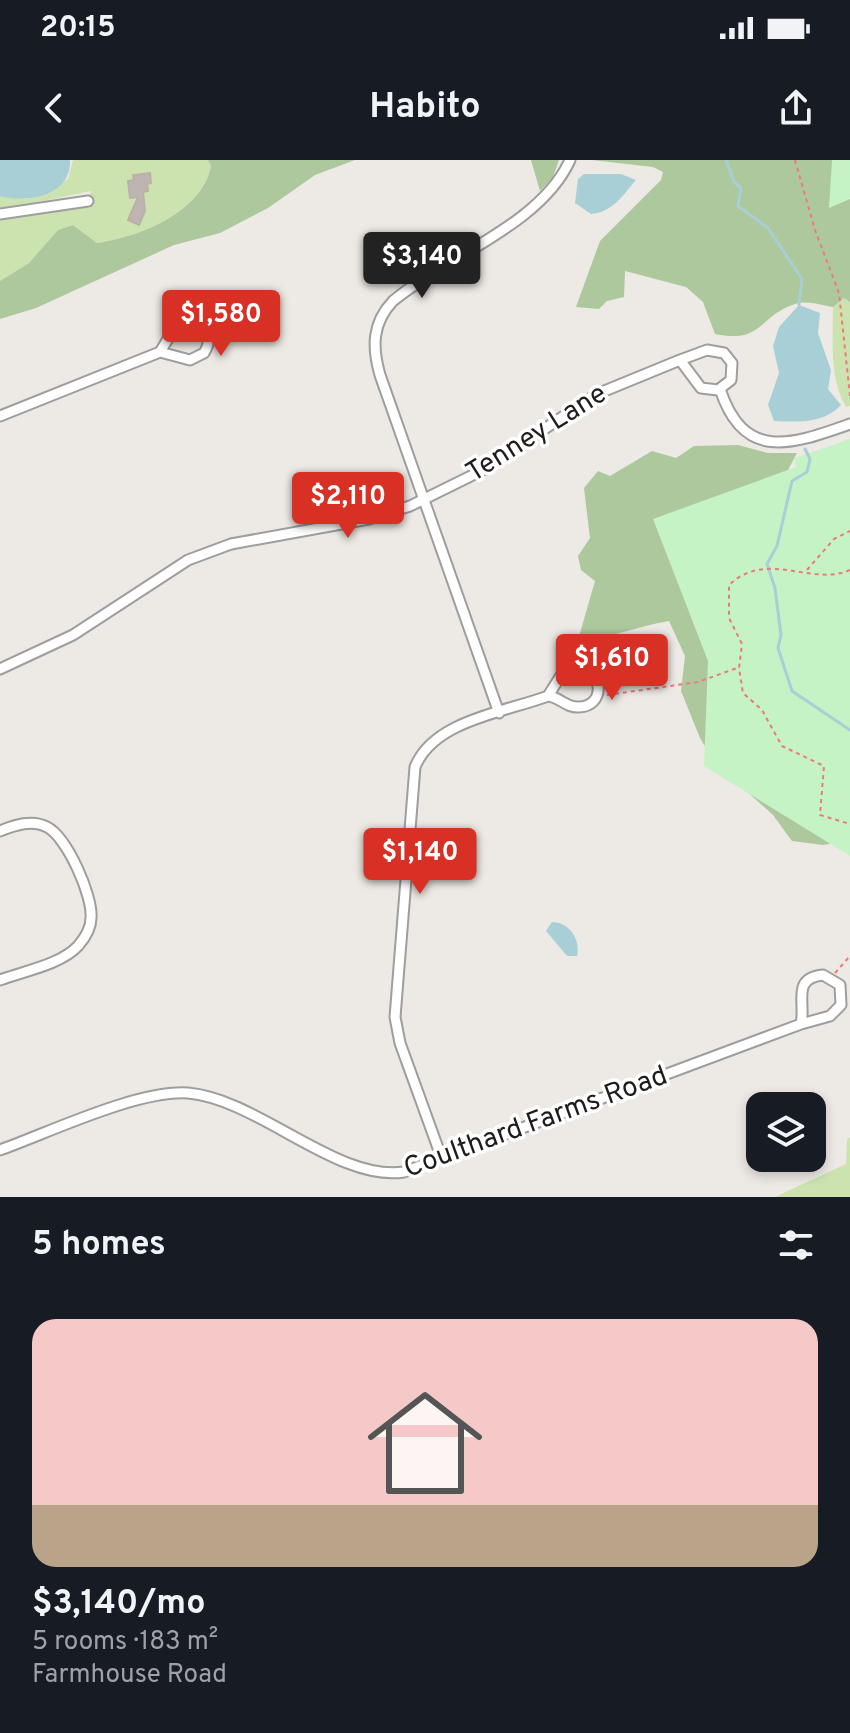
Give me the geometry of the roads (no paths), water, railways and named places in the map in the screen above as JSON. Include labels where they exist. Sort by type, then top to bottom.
[{"type":"street","points":[[499,713],[378,367],[374,340],[380,319],[405,291],[521,216],[558,181],[570,160]]},
{"type":"street","points":[[0,214],[88,201]]},
{"type":"street","points":[[0,416],[160,352],[174,329],[183,322],[195,322],[207,331],[208,347],[198,358],[186,360],[160,352]]},
{"type":"street","name":"Tenney Lane","points":[[0,669],[73,635],[166,572],[201,554],[259,538],[369,519],[424,500],[473,476],[604,390],[680,360],[711,350],[724,353],[733,371],[729,383],[720,389]]},
{"type":"street","points":[[680,360],[701,388],[720,389],[735,423],[765,442],[801,441],[850,424]]},
{"type":"street","points":[[442,1159],[395,1024],[411,790],[417,762],[430,743],[449,731],[548,696],[580,707],[594,701],[598,692],[595,673],[575,665],[562,672],[548,696]]},
{"type":"street","points":[[0,831],[32,823],[50,828],[62,838],[89,903],[91,919],[88,932],[71,952],[0,980]]},
{"type":"street","name":"Coulthard Farms Road","points":[[0,1150],[145,1098],[185,1093],[225,1102],[372,1172],[404,1172],[801,1024],[830,1016],[839,1009],[842,989],[831,977],[815,976],[802,986],[801,1024]]},
{"type":"water","points":[[0,160],[70,160],[69,172],[64,182],[46,194],[11,198],[0,196]]},
{"type":"water","points":[[584,174],[621,174],[636,180],[611,206],[591,214],[575,203],[578,179]]},
{"type":"water","points":[[799,305],[820,313],[818,333],[831,370],[828,389],[841,405],[818,419],[774,421],[768,405],[779,373],[773,346],[779,327]]},
{"type":"water","points":[[552,922],[564,925],[572,933],[577,944],[577,956],[567,956],[546,931]]},
{"type":"waterway","points":[[726,160],[734,182],[741,188],[738,206],[768,228],[802,279],[799,305]]},
{"type":"waterway","points":[[805,449],[810,459],[807,472],[792,481],[777,546],[767,564],[775,588],[781,635],[778,648],[792,691],[850,730]]}]
